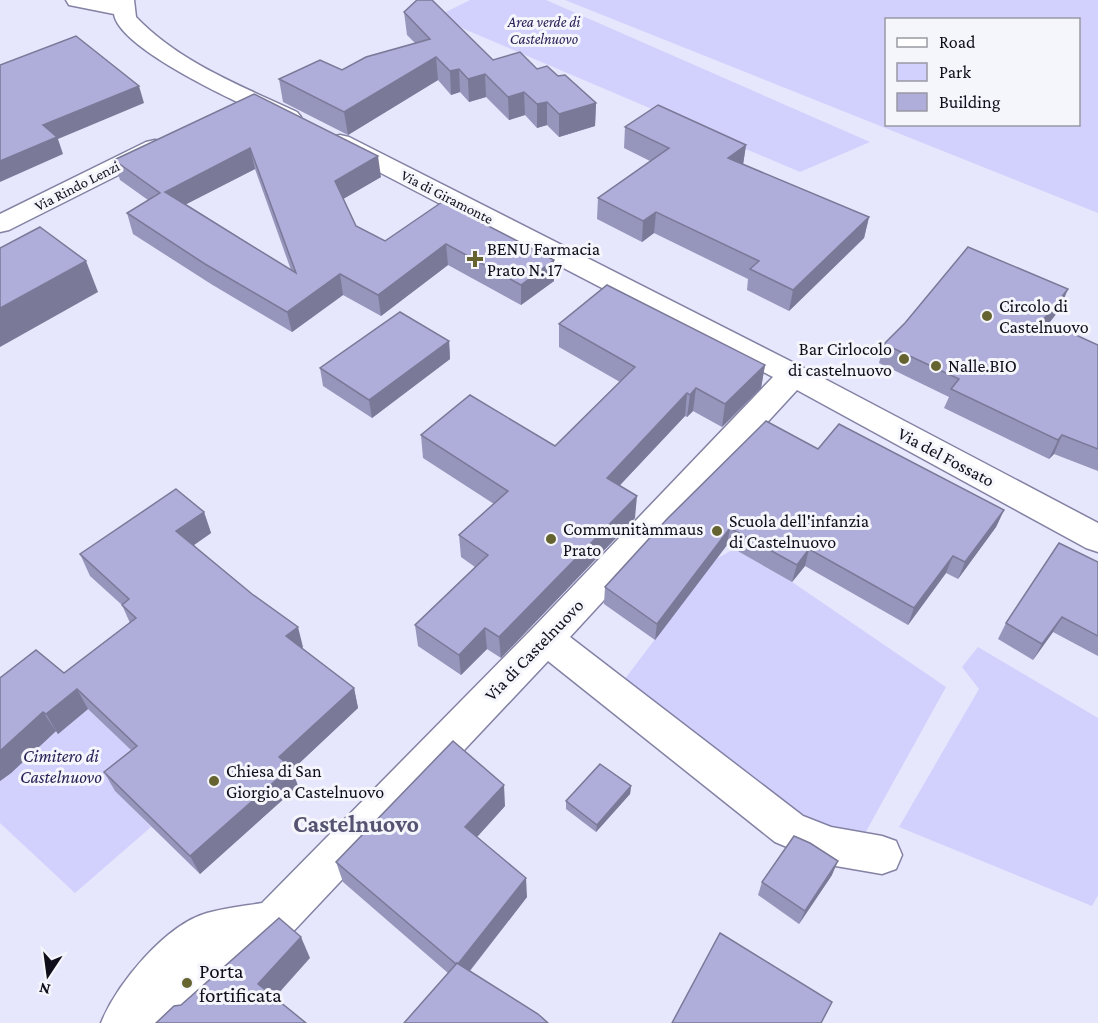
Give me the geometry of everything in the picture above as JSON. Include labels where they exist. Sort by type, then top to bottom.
[{"type":"street","points":[[77,0],[123,5]]},
{"type":"street","name":"Via di Giramonte","points":[[123,5],[125,18],[145,38],[195,70],[793,375]]},
{"type":"street","points":[[226,112],[251,99]]},
{"type":"street","name":"Via Rindo Lenzi","points":[[0,225],[174,138]]},
{"type":"street","name":"Via del Fossato","points":[[793,375],[1098,538]]},
{"type":"street","name":"Via di Castelnuovo","points":[[160,1023],[273,922],[546,639],[793,375]]},
{"type":"street","points":[[546,639],[789,829],[830,846],[882,855]]},
{"type":"street","points":[[123,1023],[166,964],[207,934],[273,922]]},
{"type":"green space","name":"Area verde di Castelnuovo","points":[[470,0],[546,0],[870,142],[800,172],[436,17]]},
{"type":"green space","points":[[565,0],[1098,0],[1098,213]]},
{"type":"green space","points":[[734,549],[792,582],[946,687],[864,835],[837,832],[794,812],[624,680],[716,559]]},
{"type":"green space","points":[[978,647],[1098,718],[1098,895],[1092,906],[899,827],[979,689],[962,667]]},
{"type":"green space","name":"Cimitero di Castelnuovo","points":[[63,683],[147,765],[116,791],[151,827],[75,893],[0,823],[0,708]]},
{"type":"building","points":[[417,0],[432,0],[493,60],[520,52],[537,69],[547,66],[558,76],[565,75],[596,103],[559,114],[547,102],[537,104],[524,92],[508,97],[485,74],[468,79],[459,69],[450,71],[436,57],[344,112],[279,79],[320,60],[342,70],[366,57],[430,39],[404,12]]},
{"type":"building","points":[[76,36],[139,86],[43,125],[57,137],[0,161],[0,65]]},
{"type":"building","points":[[254,94],[378,156],[335,181],[356,226],[385,241],[442,202],[554,260],[521,285],[446,244],[378,295],[340,274],[287,312],[205,264],[127,213],[160,193],[114,160]],"holes":[[[250,148],[296,273],[165,192]]]},
{"type":"building","points":[[658,105],[746,145],[728,158],[869,217],[793,290],[750,269],[759,261],[656,212],[643,221],[598,198],[669,148],[625,127]]},
{"type":"building","points":[[40,227],[86,261],[0,308],[0,248]]},
{"type":"building","points":[[968,247],[1068,289],[1043,320],[1098,345],[1098,449],[1062,435],[1058,440],[951,389],[959,379],[884,344],[905,323]]},
{"type":"building","points":[[607,285],[765,365],[725,404],[696,388],[690,395],[687,393],[607,478],[637,496],[499,637],[485,628],[459,655],[415,625],[488,555],[459,535],[508,491],[421,435],[470,395],[555,446],[635,367],[559,324]]},
{"type":"building","points":[[400,312],[449,341],[369,400],[320,368]]},
{"type":"building","points":[[766,421],[818,449],[839,424],[1004,510],[965,562],[953,556],[914,608],[809,549],[797,565],[730,528],[657,624],[605,587],[667,519]]},
{"type":"building","points":[[176,489],[204,512],[176,531],[252,594],[298,627],[286,636],[354,688],[279,757],[291,767],[190,856],[104,772],[137,746],[77,689],[46,714],[43,712],[0,751],[0,678],[36,650],[64,673],[136,618],[122,605],[129,599],[80,554]]},
{"type":"building","points":[[1059,543],[1098,562],[1098,636],[1062,617],[1042,644],[1006,623]]},
{"type":"building","points":[[453,741],[504,785],[465,827],[526,878],[458,964],[336,862]]},
{"type":"building","points":[[600,764],[631,786],[597,825],[566,801]]},
{"type":"building","points":[[794,836],[810,843],[838,861],[805,911],[762,882]]},
{"type":"building","points":[[279,918],[301,937],[258,984],[306,1023],[156,1023],[174,1006],[181,1005]]},
{"type":"building","points":[[720,933],[832,1002],[821,1023],[672,1023]]},
{"type":"building","points":[[457,963],[538,1014],[548,1023],[404,1023]]},
{"type":"place","name":"BENU Farmacia Prato N. 17","points":[[475,259]]},
{"type":"place","name":"Circolo di Castelnuovo","points":[[987,316]]},
{"type":"place","name":"Bar Cirlocolo di castelnuovo","points":[[904,359]]},
{"type":"place","name":"Nalle.BIO","points":[[936,366]]},
{"type":"place","name":"Scuola dell'infanzia di Castelnuovo","points":[[717,531]]},
{"type":"place","name":"Communitàmmaus Prato","points":[[551,539]]},
{"type":"place","name":"Chiesa di San Giorgio a Castelnuovo","points":[[214,781]]},
{"type":"place","name":"Porta fortificata","points":[[187,983]]},
{"type":"district","name":"Castelnuovo","points":[[356,823]]}]
